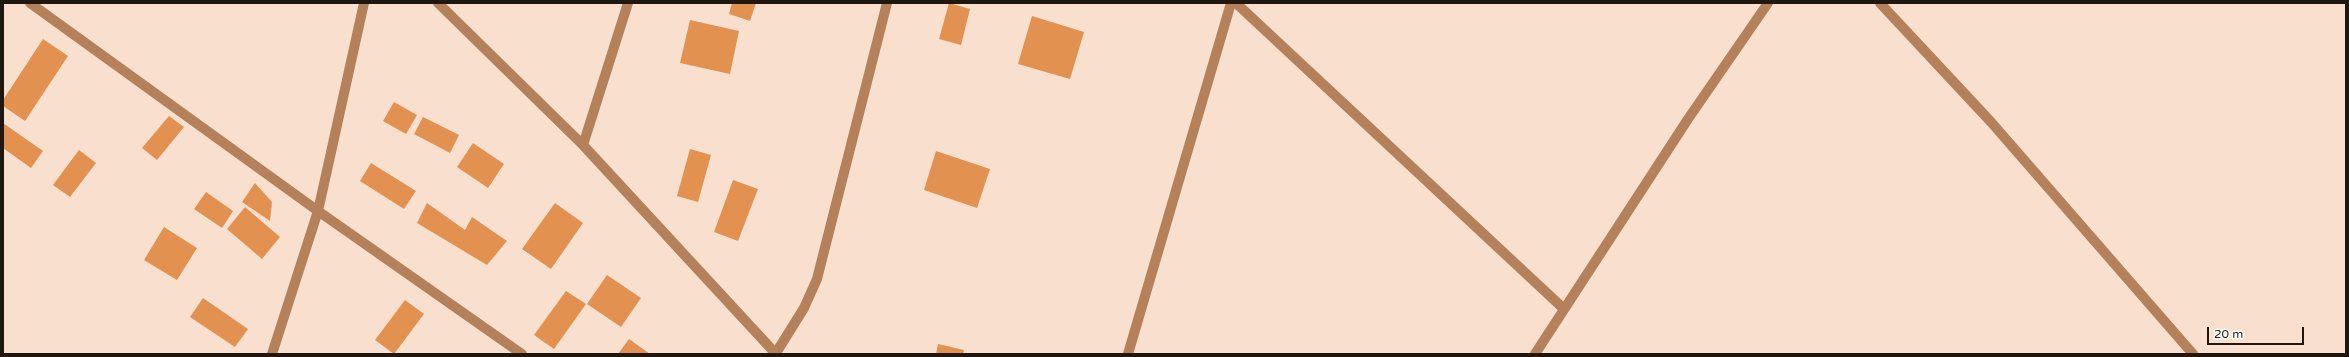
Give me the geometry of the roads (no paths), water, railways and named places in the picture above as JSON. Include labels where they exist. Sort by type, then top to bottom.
[{"type":"street","points":[[30,3],[318,211],[522,354]]},
{"type":"street","points":[[272,354],[318,211],[364,3]]},
{"type":"street","points":[[438,3],[584,145],[776,354],[804,308],[817,279],[887,3]]},
{"type":"street","points":[[584,145],[628,3]]},
{"type":"street","points":[[1128,354],[1231,3]]},
{"type":"street","points":[[1236,3],[1564,309]]},
{"type":"street","points":[[1535,354],[1688,119],[1768,3]]},
{"type":"street","points":[[1880,3],[1991,122],[2193,354]]}]
